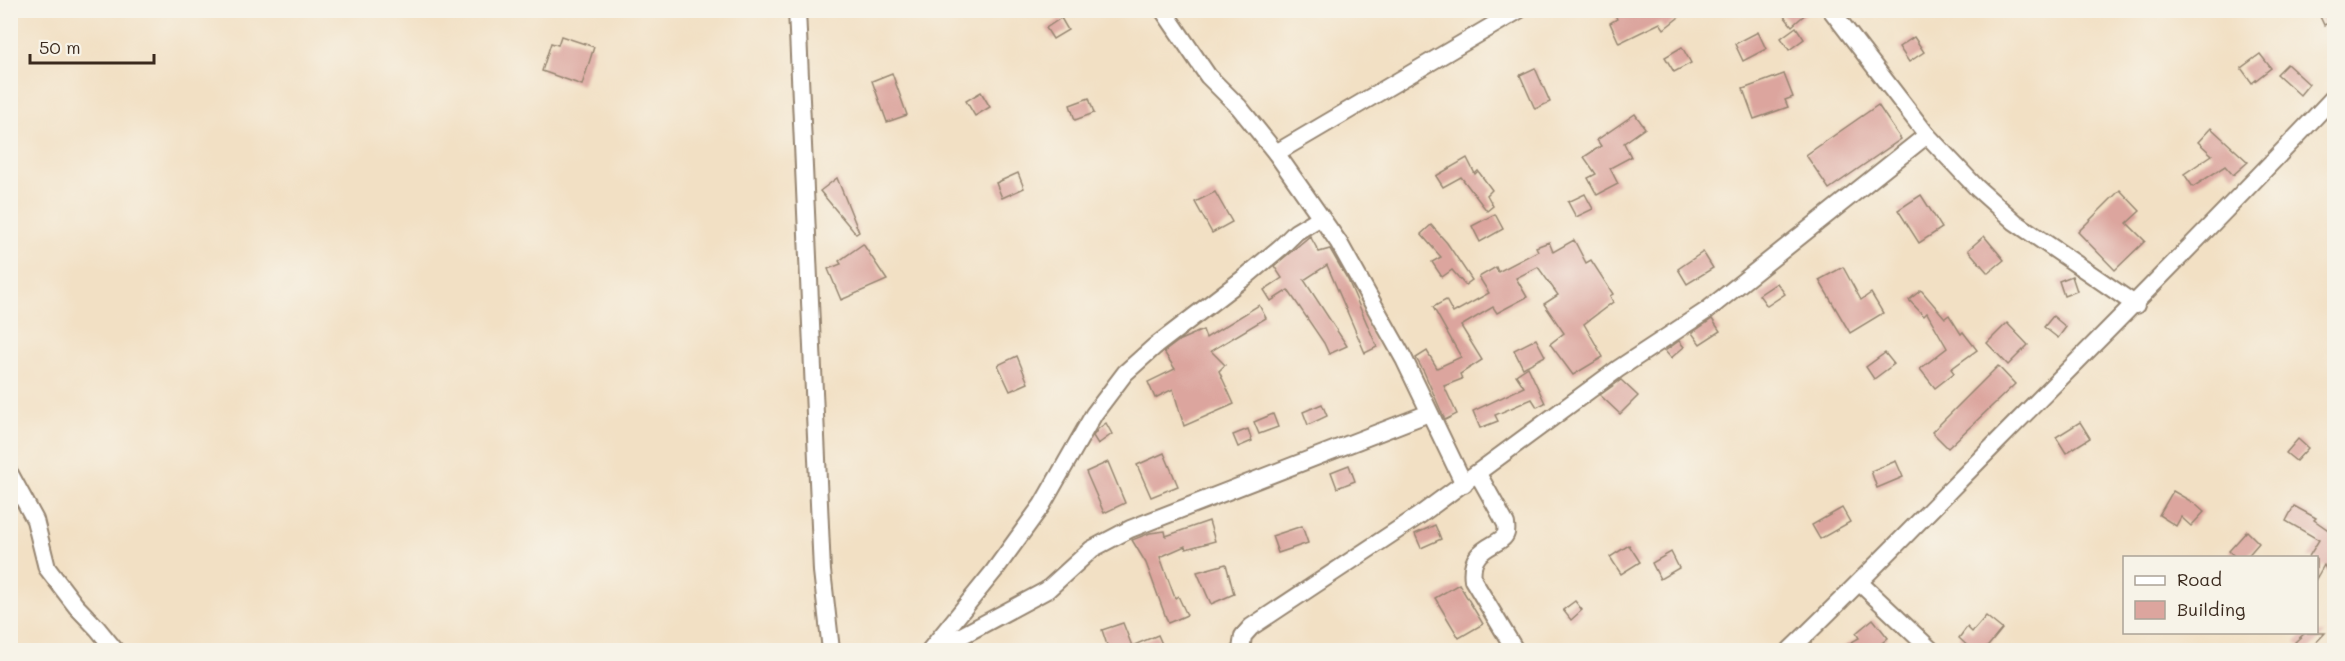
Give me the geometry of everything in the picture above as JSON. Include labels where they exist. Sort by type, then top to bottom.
[{"type":"street","points":[[798,10],[822,571],[831,651]]},
{"type":"street","points":[[1163,10],[1208,75],[1239,107],[1276,153],[1339,243],[1404,359],[1464,484]]},
{"type":"street","points":[[1276,153],[1519,10]]},
{"type":"street","points":[[1831,10],[1928,135],[1977,188],[2015,222],[2136,305]]},
{"type":"street","points":[[1790,651],[1860,584],[2000,439],[2136,305],[2334,97]]},
{"type":"street","points":[[1241,651],[1243,636],[1251,627],[1464,484],[1610,375],[1706,311],[1928,135]]},
{"type":"street","points":[[932,651],[1042,505],[1094,414],[1125,373],[1154,347],[1244,278],[1296,232],[1321,217]]},
{"type":"street","points":[[932,651],[1047,590],[1092,549],[1130,529],[1429,413]]},
{"type":"street","points":[[10,474],[35,520],[47,568],[115,651]]},
{"type":"street","points":[[1478,474],[1506,524],[1507,532],[1485,548],[1476,558],[1472,572],[1473,580],[1515,651]]},
{"type":"street","points":[[1860,584],[1931,651]]},
{"type":"building","points":[[1613,10],[1688,10],[1664,29],[1660,23],[1619,43],[1610,23],[1617,19]]},
{"type":"building","points":[[1779,10],[1810,10],[1792,26]]},
{"type":"building","points":[[2317,10],[2334,10],[2334,21],[2324,25]]},
{"type":"building","points":[[1061,18],[1068,30],[1053,39],[1046,28]]},
{"type":"building","points":[[1796,27],[1804,39],[1789,50],[1781,38]]},
{"type":"building","points":[[1758,32],[1766,49],[1743,61],[1735,44]]},
{"type":"building","points":[[561,36],[594,47],[582,85],[542,71],[551,43],[558,45]]},
{"type":"building","points":[[1914,37],[1924,52],[1909,62],[1899,47]]},
{"type":"building","points":[[1682,47],[1691,63],[1674,72],[1665,57]]},
{"type":"building","points":[[2260,54],[2271,68],[2252,83],[2241,68]]},
{"type":"building","points":[[2287,64],[2309,84],[2300,95],[2277,74]]},
{"type":"building","points":[[1535,68],[1550,102],[1535,109],[1520,75]]},
{"type":"building","points":[[892,73],[907,115],[887,122],[872,81]]},
{"type":"building","points":[[1784,74],[1793,97],[1785,100],[1788,107],[1754,119],[1743,89]]},
{"type":"building","points":[[981,92],[990,107],[975,116],[966,101]]},
{"type":"building","points":[[1089,98],[1094,113],[1075,120],[1070,105]]},
{"type":"building","points":[[1878,105],[1901,139],[1829,189],[1806,155]]},
{"type":"building","points":[[1635,114],[1645,128],[1624,143],[1631,157],[1610,168],[1618,184],[1597,195],[1588,178],[1596,174],[1584,157],[1601,146],[1597,140]]},
{"type":"building","points":[[2211,128],[2248,162],[2233,175],[2225,166],[2193,187],[2184,174],[2212,155],[2198,142]]},
{"type":"building","points":[[1467,158],[1475,174],[1478,171],[1492,190],[1487,195],[1493,206],[1487,211],[1461,177],[1443,187],[1436,176]]},
{"type":"building","points":[[1018,173],[1024,188],[1002,198],[996,183]]},
{"type":"building","points":[[837,178],[859,232],[856,234],[820,191]]},
{"type":"building","points":[[2120,190],[2140,211],[2127,223],[2145,241],[2115,270],[2078,232]]},
{"type":"building","points":[[1215,192],[1232,222],[1212,233],[1195,202]]},
{"type":"building","points":[[1585,194],[1593,209],[1576,217],[1568,202]]},
{"type":"building","points":[[1921,195],[1942,228],[1919,243],[1898,210]]},
{"type":"building","points":[[1495,214],[1503,229],[1480,242],[1472,226]]},
{"type":"building","points":[[1431,225],[1447,243],[1472,280],[1465,285],[1452,270],[1442,277],[1432,262],[1441,257],[1421,234]]},
{"type":"building","points":[[1310,236],[1319,252],[1330,249],[1348,280],[1377,347],[1365,353],[1327,265],[1304,280],[1347,346],[1329,354],[1288,290],[1271,301],[1264,290],[1282,278],[1274,266]]},
{"type":"building","points":[[1984,236],[2004,260],[1988,273],[1968,250]]},
{"type":"building","points":[[1574,240],[1586,263],[1591,260],[1613,294],[1610,296],[1613,302],[1584,324],[1603,357],[1573,375],[1550,344],[1564,333],[1544,304],[1558,295],[1538,267],[1516,278],[1527,297],[1497,313],[1493,307],[1461,326],[1482,360],[1460,374],[1462,379],[1444,386],[1457,414],[1445,420],[1416,358],[1427,351],[1437,368],[1461,357],[1433,307],[1446,300],[1453,313],[1489,293],[1479,277],[1496,267],[1498,272],[1538,251],[1536,247],[1549,242],[1553,252]]},
{"type":"building","points":[[863,244],[887,280],[841,300],[828,269],[841,264],[839,261]]},
{"type":"building","points":[[1703,252],[1713,268],[1687,284],[1678,269]]},
{"type":"building","points":[[1843,267],[1861,300],[1871,293],[1883,313],[1850,333],[1819,280]]},
{"type":"building","points":[[2072,276],[2077,291],[2064,296],[2059,281]]},
{"type":"building","points":[[1777,283],[1785,294],[1767,306],[1759,295]]},
{"type":"building","points":[[1921,290],[1945,318],[1949,315],[1961,334],[1963,332],[1977,350],[1951,369],[1954,373],[1935,388],[1920,369],[1947,348],[1927,313],[1924,316],[1909,300]]},
{"type":"building","points":[[1259,305],[1266,318],[1211,351],[1225,365],[1219,371],[1234,404],[1184,426],[1173,389],[1155,398],[1148,382],[1175,369],[1164,352],[1180,340],[1203,330],[1206,338]]},
{"type":"building","points":[[2053,316],[2066,327],[2058,338],[2044,327]]},
{"type":"building","points":[[1712,319],[1720,331],[1700,344],[1692,333]]},
{"type":"building","points":[[2007,323],[2028,345],[2008,365],[1987,343]]},
{"type":"building","points":[[1536,339],[1545,356],[1523,368],[1514,350]]},
{"type":"building","points":[[1679,341],[1684,347],[1671,358],[1665,351]]},
{"type":"building","points":[[1885,353],[1894,364],[1874,379],[1866,367]]},
{"type":"building","points":[[1017,356],[1028,383],[1010,391],[998,365]]},
{"type":"building","points":[[1998,366],[2015,384],[1948,448],[1932,432]]},
{"type":"building","points":[[1528,367],[1545,403],[1537,407],[1532,399],[1495,415],[1498,421],[1480,428],[1473,411],[1524,387],[1516,375]]},
{"type":"building","points":[[1621,380],[1638,396],[1620,414],[1600,395]]},
{"type":"building","points":[[1322,404],[1327,416],[1308,425],[1303,412]]},
{"type":"building","points":[[1273,414],[1278,427],[1259,434],[1254,422]]},
{"type":"building","points":[[2080,422],[2090,438],[2066,453],[2056,437]]},
{"type":"building","points":[[1106,423],[1112,434],[1098,444],[1093,436]]},
{"type":"building","points":[[1248,429],[1252,441],[1238,447],[1233,435]]},
{"type":"building","points":[[2298,439],[2308,448],[2296,461],[2286,453]]},
{"type":"building","points":[[1164,453],[1178,486],[1151,497],[1137,465]]},
{"type":"building","points":[[1896,461],[1903,477],[1877,488],[1871,471]]},
{"type":"building","points":[[1108,462],[1125,503],[1104,513],[1086,472]]},
{"type":"building","points":[[1349,465],[1355,481],[1337,488],[1331,472]]},
{"type":"building","points":[[2173,491],[2194,503],[2204,512],[2191,526],[2181,517],[2176,526],[2159,515]]},
{"type":"building","points":[[2294,506],[2316,518],[2314,520],[2334,534],[2334,586],[2324,565],[2318,576],[2318,556],[2309,556],[2319,540],[2286,521]]},
{"type":"building","points":[[1842,508],[1850,522],[1820,539],[1812,525]]},
{"type":"building","points":[[1209,521],[1215,541],[1186,549],[1185,546],[1160,557],[1175,598],[1178,596],[1187,615],[1168,623],[1146,563],[1132,540],[1150,533],[1165,531],[1166,536]]},
{"type":"building","points":[[1435,525],[1441,539],[1421,548],[1415,534]]},
{"type":"building","points":[[1302,526],[1308,543],[1278,553],[1272,536]]},
{"type":"building","points":[[2247,531],[2259,543],[2248,556],[2234,556],[2229,551]]},
{"type":"building","points":[[1629,545],[1640,562],[1621,574],[1610,557]]},
{"type":"building","points":[[1671,552],[1679,568],[1660,579],[1652,563]]},
{"type":"building","points":[[1226,564],[1234,594],[1211,604],[1197,572]]},
{"type":"building","points":[[1459,584],[1483,624],[1459,638],[1435,598]]},
{"type":"building","points":[[1575,601],[1582,610],[1571,620],[1563,610]]},
{"type":"building","points":[[1986,616],[2002,629],[1984,651],[1973,651],[1959,638],[1967,627],[1972,632]]},
{"type":"building","points":[[1873,619],[1888,638],[1872,651],[1836,651],[1859,638],[1856,633]]},
{"type":"building","points":[[1123,623],[1132,646],[1158,635],[1165,651],[1109,651],[1102,630]]},
{"type":"building","points":[[2325,633],[2308,651],[2304,651],[2295,642],[2304,634]]}]
